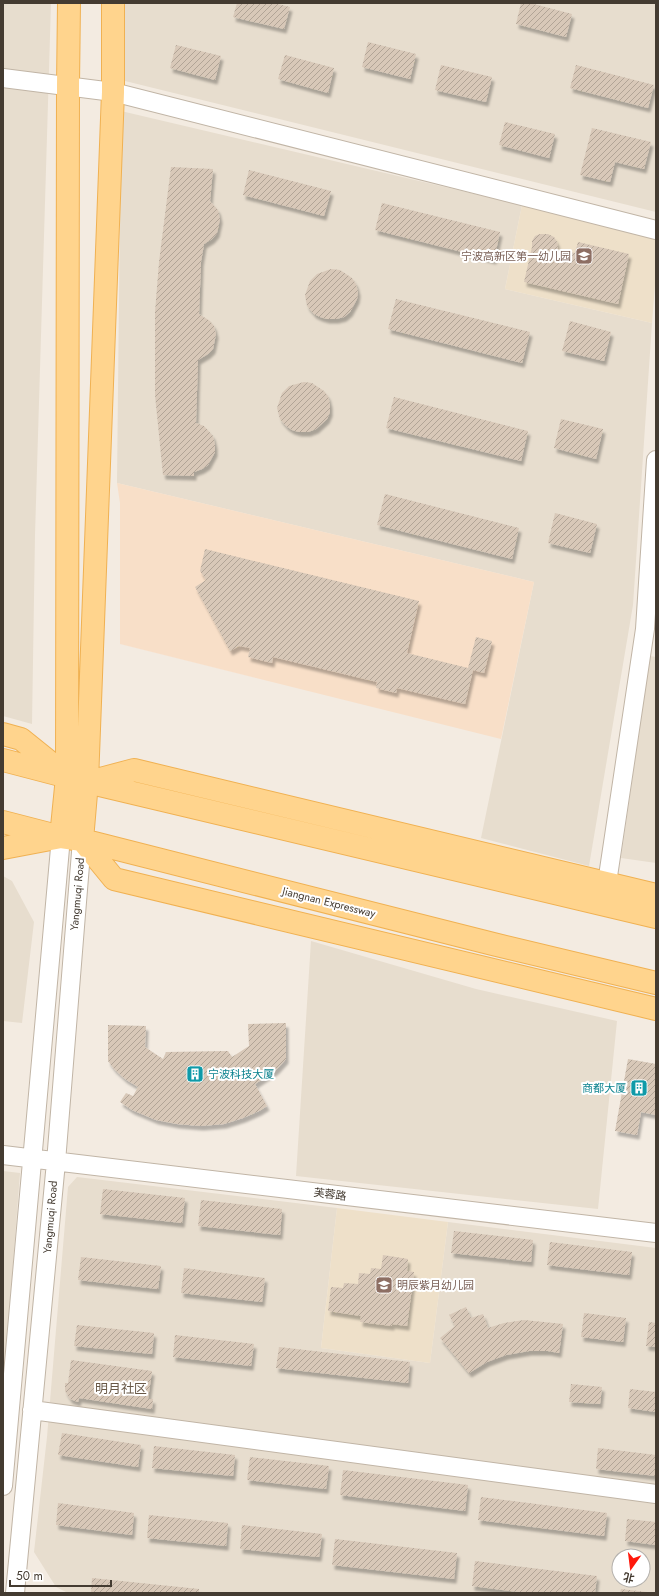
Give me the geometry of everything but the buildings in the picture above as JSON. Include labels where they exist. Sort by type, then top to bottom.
[{"type":"main road","points":[[69,3],[68,85],[77,780]]},
{"type":"main road","points":[[71,838],[77,780],[113,92],[113,3]]},
{"type":"main road","points":[[3,734],[21,739],[77,780],[134,770],[656,895]]},
{"type":"main road","points":[[3,760],[77,780],[656,917]]},
{"type":"main road","name":"Jiangnan Expressway","points":[[3,822],[656,983]]},
{"type":"main road","points":[[3,848],[71,838]]},
{"type":"main road","points":[[71,838],[114,879],[656,1010]]},
{"type":"street","points":[[3,78],[68,85],[113,92],[656,230]]},
{"type":"street","points":[[607,883],[650,629],[656,460]]},
{"type":"street","name":"Yangmuqi Road","points":[[3,1486],[33,1159],[71,838]]},
{"type":"street","name":"Yangmuqi Road","points":[[16,1593],[56,1162],[71,838]]},
{"type":"street","name":"芙蓉路","points":[[3,1156],[656,1233]]},
{"type":"street","points":[[32,1410],[656,1494]]},
{"type":"shaded area","points":[[3,3],[51,3],[35,535],[32,724],[3,716]]},
{"type":"shaded area","points":[[122,3],[656,3],[656,212],[121,80]]},
{"type":"shaded area","points":[[121,111],[522,205],[505,289],[652,323],[633,605],[589,866],[481,838],[534,582],[117,483]]},
{"type":"shaded area","name":"宁波高新区第一幼儿园","points":[[522,205],[656,239],[656,273],[652,323],[505,289]]},
{"type":"shaded area","points":[[117,483],[534,582],[501,739],[120,644],[120,503]]},
{"type":"shaded area","points":[[650,656],[656,657],[656,863],[621,858]]},
{"type":"shaded area","points":[[3,876],[12,881],[34,922],[22,1023],[3,1021]]},
{"type":"shaded area","points":[[311,941],[476,989],[617,1021],[598,1209],[296,1176]]},
{"type":"shaded area","points":[[3,1171],[20,1173],[3,1394]]},
{"type":"shaded area","points":[[77,1177],[337,1208],[321,1348],[430,1363],[448,1222],[656,1248],[656,1593],[68,1593],[56,1587],[34,1552],[47,1437],[68,1187]]},
{"type":"shaded area","name":"明辰紫月幼儿园","points":[[337,1208],[448,1222],[430,1363],[321,1348]]},
{"type":"place","name":"宁波高新区第一幼儿园","points":[[584,256]]},
{"type":"place","name":"宁波科技大厦","points":[[195,1074]]},
{"type":"place","name":"商都大厦","points":[[639,1088]]},
{"type":"place","name":"明辰紫月幼儿园","points":[[384,1285]]},
{"type":"district","name":"明月社区","points":[[121,1388]]}]
